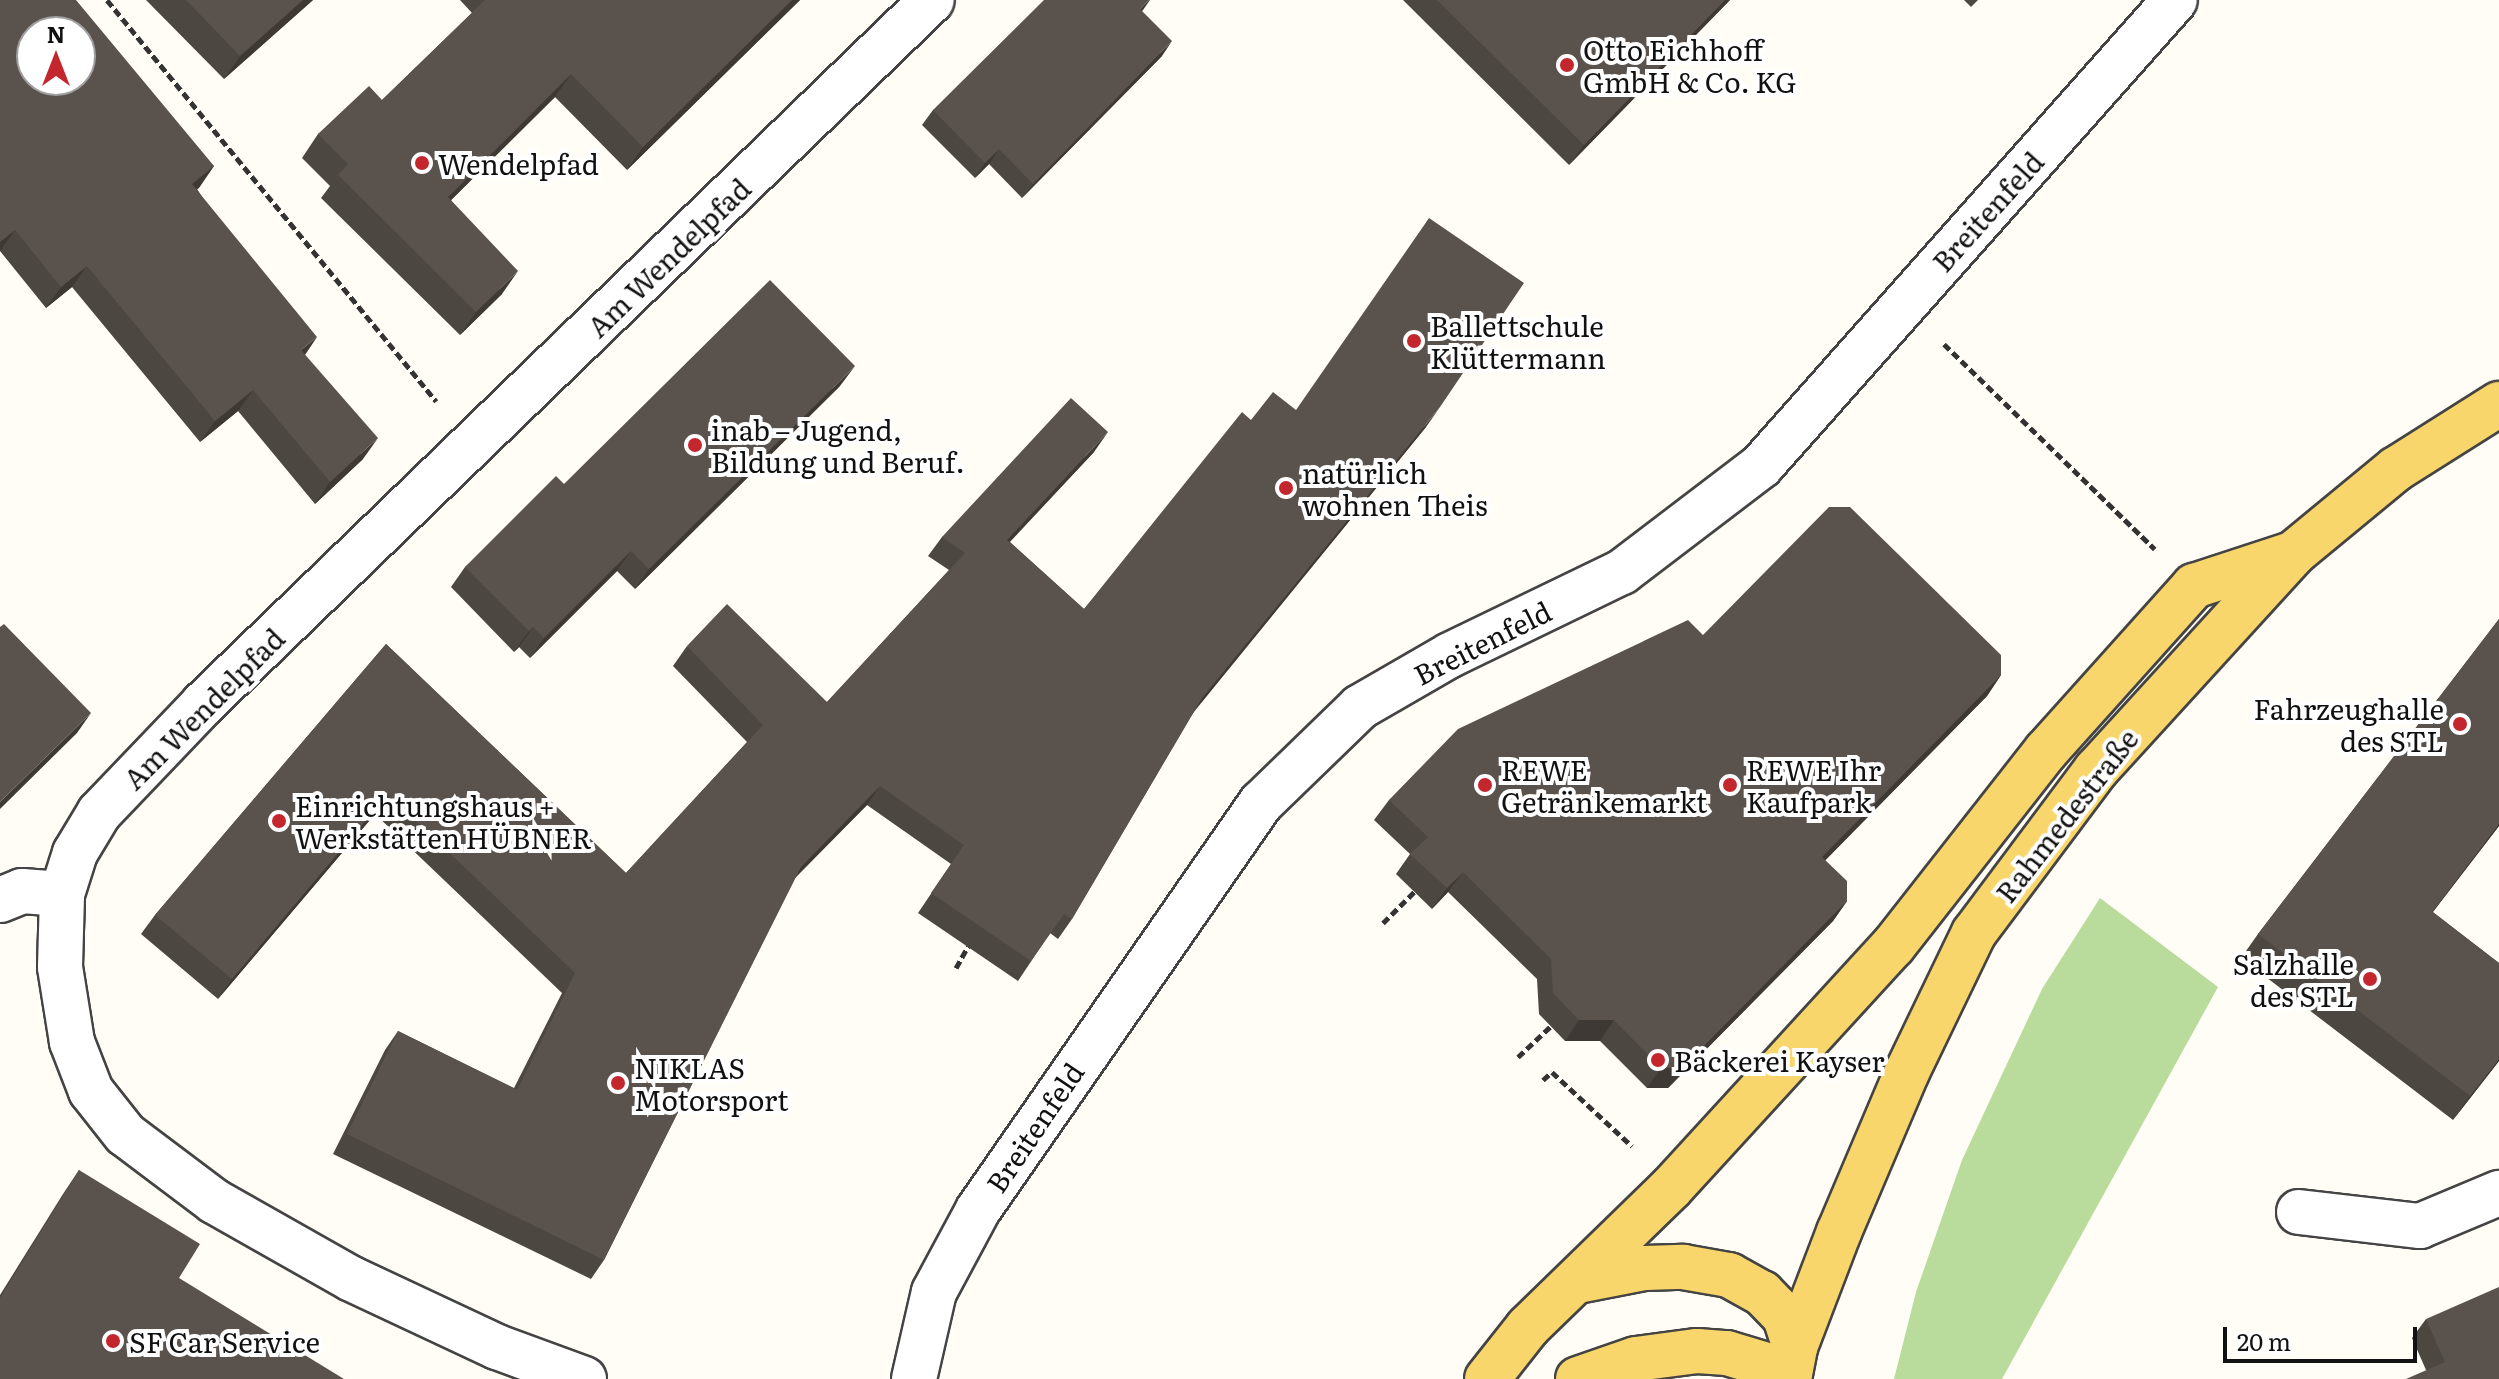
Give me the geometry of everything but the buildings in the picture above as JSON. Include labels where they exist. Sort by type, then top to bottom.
[{"type":"main road","name":"Rahmedestraße","points":[[1791,1366],[1907,1072],[1974,933],[2096,770],[2294,553],[2396,469],[2499,404]]},
{"type":"main road","points":[[1487,1379],[1528,1327],[1672,1187],[1893,946],[2046,751],[2194,586],[2294,553]]},
{"type":"main road","points":[[1578,1281],[1645,1268],[1729,1275],[1762,1293],[1785,1317],[1791,1366],[1727,1353],[1697,1351],[1636,1359],[1578,1379]]},
{"type":"street","name":"Am Wendelpfad","points":[[584,1379],[497,1347],[350,1278],[214,1201],[125,1134],[91,1091],[72,1042],[60,967],[62,894],[75,853],[99,813],[203,704],[473,447],[932,0]]},
{"type":"street","name":"Breitenfeld","points":[[914,1379],[934,1292],[978,1210],[1261,803],[1360,707],[1450,655],[1622,572],[1672,539],[1761,466],[2175,0]]},
{"type":"street","points":[[0,900],[22,891],[62,894]]},
{"type":"street","points":[[2299,1212],[2420,1226],[2499,1193]]},
{"type":"path","points":[[107,0],[473,447]]},
{"type":"path","points":[[1902,306],[2194,586]]},
{"type":"path","points":[[1383,923],[1415,891]]},
{"type":"path","points":[[956,968],[968,946]]},
{"type":"path","points":[[1518,1057],[1551,1026]]},
{"type":"path","points":[[1543,1080],[1552,1072],[1634,1149]]},
{"type":"green space","points":[[2100,898],[2218,987],[2002,1379],[1894,1379],[1916,1292],[1962,1160],[2042,989]]},
{"type":"place","name":"Otto Eichhoff GmbH & Co. KG","points":[[1567,65]]},
{"type":"place","name":"Wendelpfad","points":[[422,163]]},
{"type":"place","name":"Ballettschule Klüttermann","points":[[1414,341]]},
{"type":"place","name":"inab – Jugend, Bildung und Beruf.","points":[[695,445]]},
{"type":"place","name":"natürlich wohnen Theis","points":[[1286,488]]},
{"type":"place","name":"Fahrzeughalle des STL","points":[[2460,724]]},
{"type":"place","name":"REWE Getränkemarkt","points":[[1485,785]]},
{"type":"place","name":"REWE Ihr Kaufpark","points":[[1730,785]]},
{"type":"place","name":"Einrichtungshaus + Werkstätten HÜBNER","points":[[279,821]]},
{"type":"place","name":"Salzhalle des STL","points":[[2370,979]]},
{"type":"place","name":"Bäckerei Kayser","points":[[1658,1060]]},
{"type":"place","name":"NIKLAS Motorsport","points":[[618,1083]]},
{"type":"place","name":"SF Car Service","points":[[113,1341]]}]
